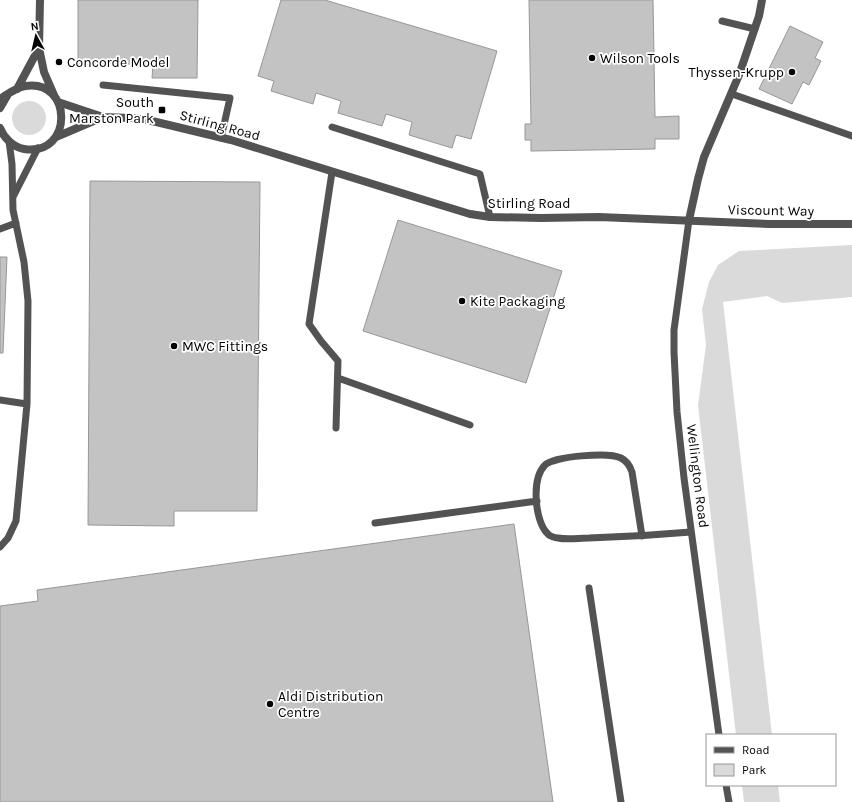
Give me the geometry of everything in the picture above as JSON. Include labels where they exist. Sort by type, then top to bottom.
[{"type":"street","points":[[40,0],[39,48],[44,72],[61,110],[62,121],[56,137]]},
{"type":"street","points":[[689,220],[704,157],[732,94],[755,29],[762,0]]},
{"type":"street","points":[[0,99],[17,88],[39,48]]},
{"type":"street","name":"Stirling Road","points":[[17,88],[27,86],[38,87],[48,91],[57,100],[103,117],[148,120],[221,138],[470,214],[490,217],[533,218],[599,216],[689,220]]},
{"type":"street","points":[[0,108],[8,94]]},
{"type":"street","name":"Stirling Road","points":[[38,148],[48,144],[56,137],[103,117]]},
{"type":"street","points":[[3,134],[23,149],[38,148]]},
{"type":"street","name":"Viscount Way","points":[[689,220],[775,224],[852,224]]},
{"type":"lane","points":[[722,21],[755,29]]},
{"type":"lane","points":[[103,85],[230,98],[221,138]]},
{"type":"lane","points":[[732,94],[852,136]]},
{"type":"lane","points":[[332,127],[480,174],[490,217]]},
{"type":"lane","points":[[0,547],[8,538],[16,521],[27,404],[28,301],[24,262],[13,210],[12,164],[3,134]]},
{"type":"lane","points":[[13,197],[38,148]]},
{"type":"lane","points":[[332,172],[309,324],[321,342],[338,361],[336,428]]},
{"type":"lane","name":"Wellington Road","points":[[689,220],[676,305],[674,352],[679,437],[719,734]]},
{"type":"lane","points":[[0,229],[16,223]]},
{"type":"lane","points":[[338,378],[470,425]]},
{"type":"lane","points":[[0,400],[27,404]]},
{"type":"lane","points":[[642,536],[632,472],[628,464],[622,458],[613,455],[599,455],[555,460],[545,465],[538,475],[535,486],[541,524],[548,534],[558,538],[642,536],[692,532]]},
{"type":"lane","points":[[375,523],[537,501]]},
{"type":"lane","points":[[589,588],[621,802]]},
{"type":"lane","points":[[726,786],[729,802]]},
{"type":"green space","points":[[26,101],[32,101],[36,102],[43,108],[46,118],[45,125],[39,132],[32,135],[26,135],[22,134],[15,128],[12,121],[12,115],[13,111],[19,104]]},
{"type":"green space","points":[[852,245],[852,297],[782,303],[767,296],[723,302],[772,734],[736,734],[698,405],[706,345],[702,309],[709,282],[718,265],[739,251]]},
{"type":"green space","points":[[742,786],[778,786],[780,802],[744,802]]},
{"type":"building","points":[[78,0],[198,0],[197,78],[152,78],[153,64],[78,64]]},
{"type":"building","points":[[281,0],[325,0],[497,51],[471,139],[456,135],[452,148],[409,135],[412,122],[386,114],[382,126],[338,113],[341,101],[316,93],[313,104],[271,91],[274,81],[258,76]]},
{"type":"building","name":"Wilson Tools","points":[[529,0],[653,0],[655,117],[679,116],[679,139],[655,139],[655,149],[531,151],[531,140],[525,140],[525,124],[531,124]]},
{"type":"building","name":"Thyssen-Krupp","points":[[790,26],[823,42],[815,58],[821,61],[809,85],[803,82],[792,104],[759,89]]},
{"type":"building","name":"MWC Fittings","points":[[90,181],[260,182],[257,511],[174,511],[174,526],[88,525]]},
{"type":"building","name":"Kite Packaging","points":[[398,220],[562,271],[526,383],[363,331]]},
{"type":"building","points":[[0,257],[7,257],[3,353],[0,353]]},
{"type":"building","name":"Aldi Distribution Centre","points":[[514,524],[553,802],[0,802],[0,606],[38,601],[37,590]]},
{"type":"place","name":"Wilson Tools","points":[[592,58]]},
{"type":"place","name":"Concorde Model","points":[[59,62]]},
{"type":"place","name":"Thyssen-Krupp","points":[[792,72]]},
{"type":"place","name":"South Marston Park","points":[[162,110]]},
{"type":"place","name":"Kite Packaging","points":[[462,301]]},
{"type":"place","name":"MWC Fittings","points":[[174,346]]},
{"type":"place","name":"Aldi Distribution Centre","points":[[270,704]]}]
